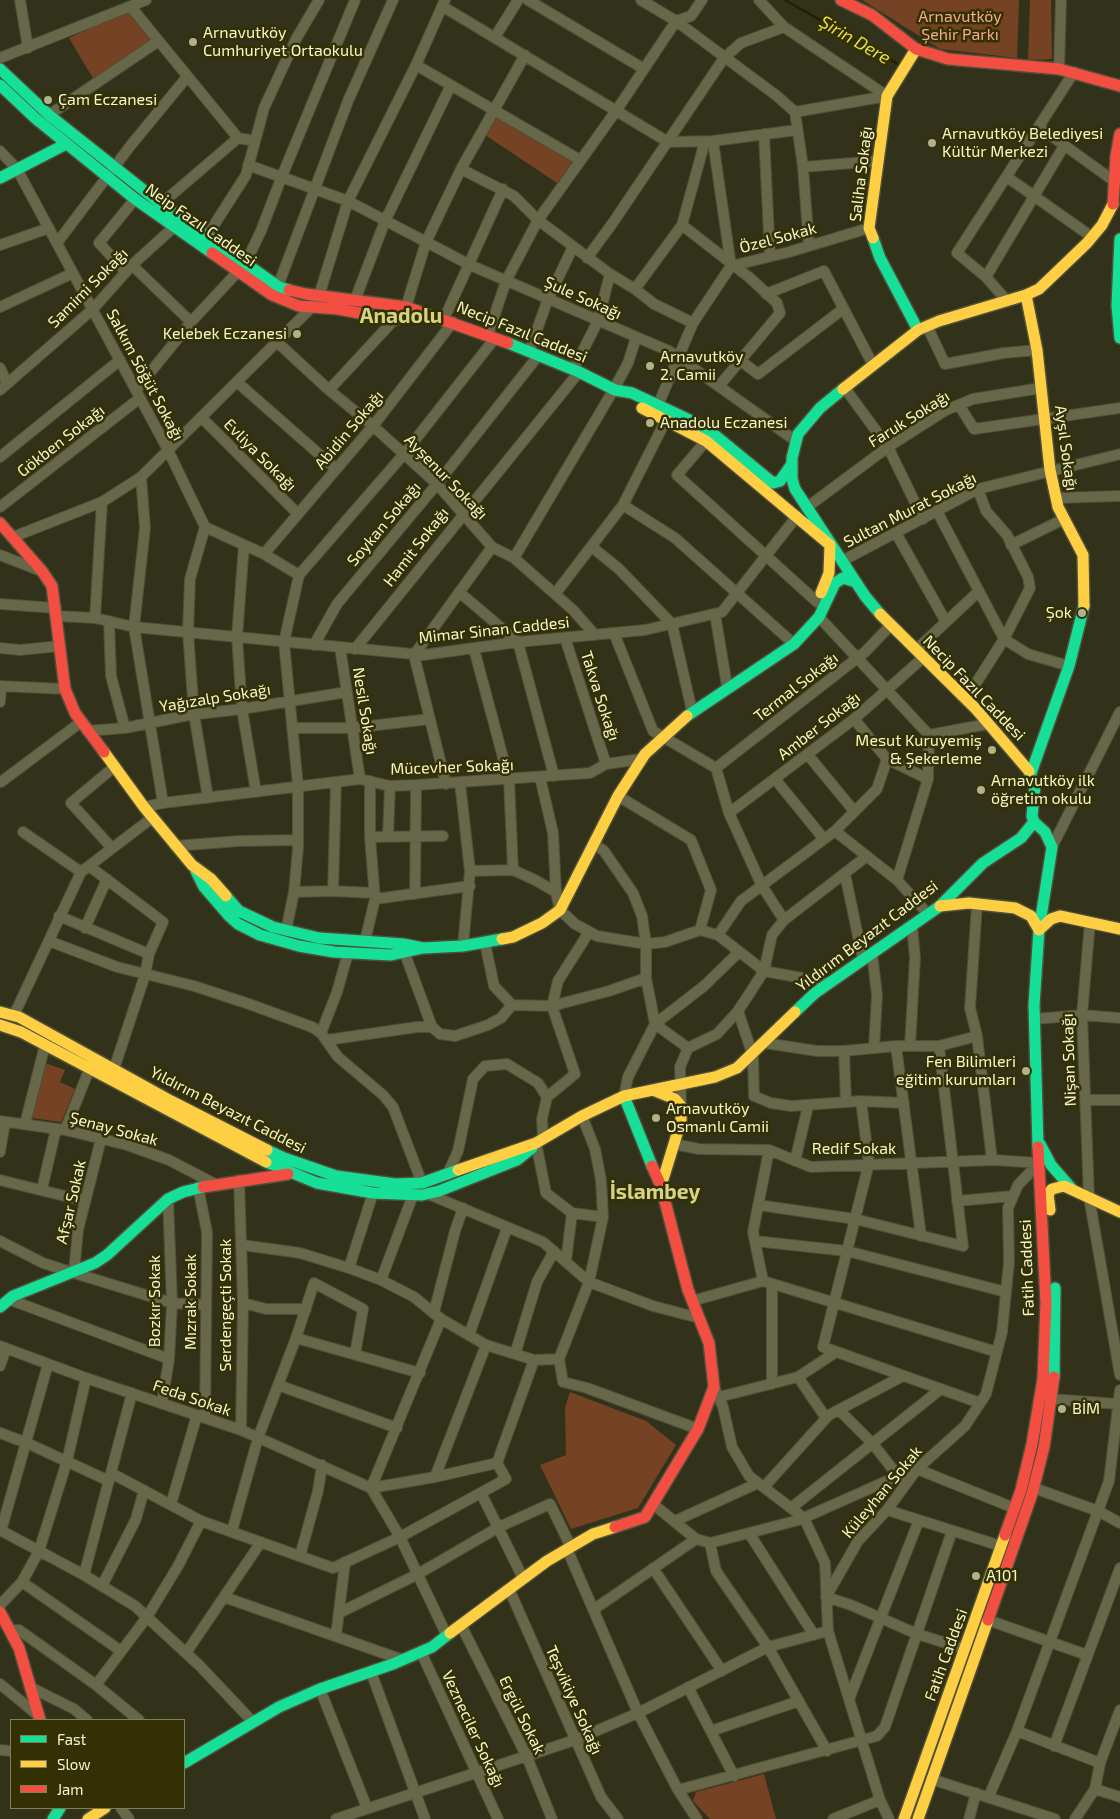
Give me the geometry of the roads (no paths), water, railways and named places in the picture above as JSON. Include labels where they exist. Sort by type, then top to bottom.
[{"type":"main road","points":[[841,0],[872,15],[916,49],[948,59],[1059,69],[1120,86]]},
{"type":"main road","name":"Saliha Sokağı","points":[[916,49],[887,96],[869,228],[880,258],[922,328]]},
{"type":"main road","points":[[0,69],[111,172],[207,236],[242,268]]},
{"type":"main road","name":"Neip Fazıl Caddesi","points":[[0,85],[66,144],[111,172],[135,199],[174,227],[242,268],[280,300],[395,320]]},
{"type":"main road","points":[[794,644],[818,602],[829,573],[830,545],[795,489],[792,464],[796,441],[802,428],[844,387],[922,328],[1039,289],[1089,240],[1113,208],[1114,181],[1120,134]]},
{"type":"main road","points":[[0,178],[66,144]]},
{"type":"main road","points":[[1120,239],[1118,257],[1120,338]]},
{"type":"main road","points":[[1089,240],[1101,240],[1111,243],[1118,257]]},
{"type":"main road","name":"Necip Fazıl Caddesi","points":[[242,268],[294,292],[410,309],[449,320],[576,371],[614,390],[624,399],[706,441],[830,545],[890,626],[966,699],[1032,773]]},
{"type":"main road","name":"Ayşıl Sokağı","points":[[1026,294],[1037,350],[1050,470],[1056,498],[1064,519],[1083,556],[1084,604],[1069,666],[1032,773]]},
{"type":"main road","points":[[395,320],[410,309]]},
{"type":"main road","name":"Necip Fazıl Caddesi","points":[[614,390],[627,391],[711,432],[773,483],[780,481],[792,464]]},
{"type":"main road","points":[[0,524],[42,571],[52,586],[57,612],[65,689],[84,726],[152,818],[192,865],[212,897],[229,916],[246,929],[299,946],[348,953],[405,954],[423,948]]},
{"type":"main road","points":[[192,865],[211,879],[240,911],[262,923],[286,931],[319,938],[403,944],[423,948],[485,944],[513,937],[532,929],[560,910],[618,796],[641,759],[663,736],[692,711],[727,686],[794,644],[818,617],[835,583],[842,561]]},
{"type":"main road","points":[[835,583],[843,578],[856,582]]},
{"type":"main road","points":[[1032,773],[1035,786],[1032,816],[1034,822],[1045,832],[1052,847]]},
{"type":"main road","name":"Yıldırım Beyazıt Caddesi","points":[[0,1012],[14,1015],[244,1139],[306,1167],[336,1176],[370,1182],[422,1183],[539,1141],[582,1116],[624,1096],[680,1085],[727,1073],[737,1068],[753,1056],[804,1003],[829,983],[940,906],[983,863],[1021,838],[1034,822]]},
{"type":"main road","name":"Fatih Caddesi","points":[[904,1819],[1014,1508],[1032,1444],[1043,1379],[1046,1303],[1038,1140],[1035,1019],[1039,930],[1052,847]]},
{"type":"main road","points":[[962,882],[963,896],[973,903]]},
{"type":"main road","points":[[940,906],[973,903],[1015,908],[1026,913],[1034,920],[1039,930],[1051,919],[1060,916],[1120,929]]},
{"type":"main road","points":[[0,1025],[21,1032],[89,1070],[289,1174],[317,1183],[373,1193],[428,1194],[518,1160],[528,1154],[539,1141]]},
{"type":"main road","points":[[653,1091],[675,1099],[681,1106],[681,1121],[661,1186]]},
{"type":"main road","points":[[185,1760],[252,1721],[320,1689],[404,1660],[421,1652],[447,1636],[523,1578],[569,1548],[593,1534],[645,1517],[698,1429],[716,1392],[709,1343],[692,1301],[661,1186],[639,1138],[624,1096]]},
{"type":"main road","points":[[1038,1140],[1051,1165],[1072,1190]]},
{"type":"main road","points":[[918,1819],[1034,1488],[1044,1446],[1051,1399],[1056,1307],[1046,1176],[1039,1163]]},
{"type":"main road","points":[[4,1303],[74,1273],[107,1255],[168,1199],[198,1187],[289,1174]]},
{"type":"main road","points":[[1048,1194],[1056,1187],[1072,1190],[1120,1212]]},
{"type":"main road","points":[[0,1612],[11,1630],[32,1688],[40,1719]]},
{"type":"main road","points":[[88,1819],[103,1809]]},
{"type":"street","points":[[20,0],[28,48]]},
{"type":"street","points":[[0,58],[146,0]]},
{"type":"street","points":[[207,236],[246,174],[264,108],[292,47],[319,0]]},
{"type":"street","name":"Gökben Sokağı","points":[[0,507],[138,394],[191,322],[242,268],[261,231],[355,0]]},
{"type":"street","points":[[278,286],[348,101],[393,0]]},
{"type":"street","points":[[495,37],[518,0]]},
{"type":"street","points":[[528,0],[644,68]]},
{"type":"street","points":[[641,0],[676,21],[777,96],[795,112],[803,167],[809,246]]},
{"type":"street","points":[[286,931],[294,892],[298,840],[298,786],[284,642],[299,574],[404,454],[491,337],[506,281],[538,220],[616,111],[676,21],[691,16],[702,0]]},
{"type":"street","points":[[759,0],[784,27],[887,96]]},
{"type":"street","points":[[1059,69],[1061,0]]},
{"type":"street","points":[[13,537],[102,502],[141,477],[312,307],[319,296],[348,201],[416,65],[444,3],[495,37],[668,142],[709,141],[797,130]]},
{"type":"street","points":[[131,7],[157,42],[238,138],[255,141]]},
{"type":"street","points":[[587,258],[724,58],[741,43],[784,27]]},
{"type":"street","points":[[49,115],[157,42]]},
{"type":"street","points":[[410,309],[426,242],[461,169],[525,55]]},
{"type":"street","points":[[416,65],[580,160]]},
{"type":"street","points":[[1007,301],[986,277],[957,253],[1074,72]]},
{"type":"street","points":[[57,243],[187,77]]},
{"type":"street","points":[[354,300],[385,221],[451,85]]},
{"type":"street","points":[[795,112],[887,96]]},
{"type":"street","points":[[1039,127],[1114,181]]},
{"type":"street","points":[[764,134],[770,256]]},
{"type":"street","points":[[161,204],[238,138]]},
{"type":"street","points":[[635,289],[682,225],[709,141]]},
{"type":"street","points":[[709,141],[731,266]]},
{"type":"street","points":[[986,277],[1036,196],[1064,146]]},
{"type":"street","name":"Salkım Söğüt Sokağı","points":[[0,151],[17,169],[168,450],[205,527]]},
{"type":"street","points":[[803,167],[877,161]]},
{"type":"street","name":"Şule Sokağı","points":[[248,165],[348,201],[470,265],[636,338],[669,350],[796,441]]},
{"type":"street","points":[[461,169],[514,196],[538,220],[587,258],[635,289],[654,304],[693,323]]},
{"type":"street","points":[[1007,177],[1036,196],[1089,240]]},
{"type":"street","name":"Abidin Sokağı","points":[[264,554],[374,426],[449,320],[470,265],[503,189]]},
{"type":"street","points":[[135,199],[99,243],[191,322]]},
{"type":"street","points":[[682,225],[731,266],[750,278],[777,303],[780,313],[720,386]]},
{"type":"street","name":"Samimi Sokağı","points":[[4,387],[93,309],[129,268],[174,227]]},
{"type":"street","points":[[0,245],[49,228]]},
{"type":"street","name":"Özel Sokak","points":[[658,405],[693,323],[731,266],[869,228]]},
{"type":"street","name":"Soykan Sokağı","points":[[314,645],[337,604],[437,484],[534,354],[548,299],[573,248]]},
{"type":"street","points":[[766,294],[824,271],[873,365]]},
{"type":"street","points":[[0,307],[73,273]]},
{"type":"street","name":"Hamit Sokağı","points":[[355,649],[576,371],[598,321],[610,274]]},
{"type":"street","points":[[742,361],[758,374],[843,309]]},
{"type":"street","points":[[329,390],[395,320]]},
{"type":"street","points":[[922,328],[945,364],[1004,353],[1037,350]]},
{"type":"street","points":[[514,558],[614,390],[628,362],[636,338]]},
{"type":"street","name":"Ayşenur Sokağı","points":[[277,342],[329,390],[374,426],[437,484],[492,546],[514,558],[555,594],[595,635]]},
{"type":"street","points":[[0,457],[120,360]]},
{"type":"street","points":[[0,368],[4,387]]},
{"type":"street","points":[[237,382],[336,469]]},
{"type":"street","points":[[844,387],[888,447],[923,519]]},
{"type":"street","name":"Faruk Sokağı","points":[[806,508],[888,447],[959,405],[973,399],[1041,388]]},
{"type":"street","points":[[959,405],[974,429],[1120,408]]},
{"type":"street","name":"Evliya Sokağı","points":[[201,417],[298,514]]},
{"type":"street","points":[[555,594],[623,505],[666,420]]},
{"type":"street","points":[[706,441],[677,475],[818,602]]},
{"type":"street","name":"Sultan Murat Sokağı","points":[[842,561],[978,489],[1120,454]]},
{"type":"street","points":[[141,477],[145,528],[134,627],[163,803]]},
{"type":"street","points":[[966,699],[1004,639],[1030,588],[1028,577],[1006,536],[986,512],[978,489]]},
{"type":"street","points":[[1056,498],[1120,496]]},
{"type":"street","points":[[95,618],[102,502]]},
{"type":"street","points":[[623,505],[675,538],[794,644]]},
{"type":"street","points":[[937,512],[1004,639],[1028,654],[1069,666]]},
{"type":"street","name":"Mimar Sinan Caddesi","points":[[0,604],[95,618],[134,627],[414,655],[474,649],[518,642],[645,630],[722,612],[797,516]]},
{"type":"street","points":[[1011,545],[1064,519]]},
{"type":"street","points":[[208,798],[194,714],[188,632],[190,578],[205,527],[264,554],[299,574]]},
{"type":"street","points":[[896,533],[946,622]]},
{"type":"street","points":[[244,545],[237,637],[242,709],[256,792]]},
{"type":"street","points":[[446,784],[414,655],[492,546]]},
{"type":"street","points":[[592,547],[619,569],[672,624],[692,711]]},
{"type":"street","points":[[0,556],[42,571]]},
{"type":"street","name":"Amber Sokağı","points":[[729,812],[808,755],[888,690],[946,622],[980,591]]},
{"type":"street","points":[[459,592],[518,642],[554,776]]},
{"type":"street","points":[[715,614],[727,686]]},
{"type":"street","points":[[818,617],[929,735],[928,779],[897,880]]},
{"type":"street","points":[[109,622],[111,676],[125,728]]},
{"type":"street","name":"Termal Sokağı","points":[[716,768],[857,659],[890,626]]},
{"type":"street","points":[[614,633],[653,731],[716,768],[729,812],[762,886],[784,920]]},
{"type":"street","name":"Takva Sokağı","points":[[565,638],[606,764]]},
{"type":"street","points":[[0,648],[20,650],[60,646]]},
{"type":"street","name":"Nesil Sokağı","points":[[340,647],[352,728],[365,780],[370,838],[374,896],[365,941]]},
{"type":"street","points":[[474,649],[509,780],[513,870]]},
{"type":"street","points":[[0,702],[0,686],[65,689]]},
{"type":"street","name":"Yağızalp Sokağı","points":[[84,726],[125,728],[194,714],[242,709],[347,692]]},
{"type":"street","name":"Fatih Caddesi","points":[[1052,847],[1120,712]]},
{"type":"street","points":[[854,719],[887,759],[928,779]]},
{"type":"street","points":[[292,728],[352,728],[430,720]]},
{"type":"street","points":[[929,735],[988,724]]},
{"type":"street","points":[[0,782],[84,726]]},
{"type":"street","points":[[808,755],[854,811]]},
{"type":"street","name":"Mücevher Sokağı","points":[[144,807],[163,803],[336,782],[365,780],[390,786],[590,774],[606,764],[641,759]]},
{"type":"street","points":[[718,935],[741,901],[835,831],[876,789],[887,759]]},
{"type":"street","points":[[112,848],[71,803],[114,767]]},
{"type":"street","points":[[540,778],[553,833],[556,892],[560,910],[575,924],[590,932],[646,944],[665,942],[700,930],[718,935],[738,953],[764,971],[829,983]]},
{"type":"street","points":[[775,779],[824,839]]},
{"type":"street","points":[[333,891],[336,782]]},
{"type":"street","points":[[460,783],[470,871],[463,946]]},
{"type":"street","points":[[415,894],[414,836],[416,785]]},
{"type":"street","points":[[388,836],[390,786]]},
{"type":"street","points":[[618,796],[691,840],[711,890],[700,930]]},
{"type":"street","points":[[14,1015],[59,916],[85,869],[152,818]]},
{"type":"street","points":[[835,831],[897,880],[928,914]]},
{"type":"street","points":[[23,832],[85,869],[107,879],[163,922],[149,954],[145,975],[114,1069]]},
{"type":"street","points":[[370,838],[388,836],[443,836]]},
{"type":"street","points":[[175,846],[239,841],[298,840]]},
{"type":"street","points":[[594,844],[604,851],[633,893],[642,916],[646,944],[646,978],[655,1024],[688,1048]]},
{"type":"street","points":[[681,1106],[680,1067],[688,1048],[717,1034],[738,1010],[764,971],[772,935],[784,920],[867,856]]},
{"type":"street","points":[[470,871],[513,870],[556,892]]},
{"type":"street","points":[[845,874],[877,995],[874,1048]]},
{"type":"street","points":[[85,928],[107,879]]},
{"type":"street","points":[[294,892],[333,891],[374,896],[415,894],[470,886]]},
{"type":"street","points":[[973,903],[970,1008],[977,1036],[992,1160]]},
{"type":"street","points":[[59,916],[149,954]]},
{"type":"street","name":"Nişan Sokağı","points":[[1090,922],[1082,1016],[1089,1197],[1120,1376]]},
{"type":"street","points":[[910,1046],[916,958],[912,925]]},
{"type":"street","points":[[590,932],[558,981],[552,1006],[574,1074],[547,1097],[539,1141],[546,1192],[572,1214],[603,1217]]},
{"type":"street","points":[[49,941],[145,975],[194,986],[312,1026],[324,1036],[338,1057],[383,1095],[393,1107],[422,1183]]},
{"type":"street","points":[[485,944],[494,986],[512,1005],[552,1006],[609,991],[646,978]]},
{"type":"street","points":[[324,1036],[348,953]]},
{"type":"street","points":[[624,1096],[628,1077],[655,1024],[704,986],[738,953]]},
{"type":"street","points":[[405,954],[432,1027],[440,1034],[454,1036],[488,1026],[501,1018],[512,1005]]},
{"type":"street","points":[[738,1010],[753,1056],[754,1096],[771,1103],[808,1106],[861,1101],[904,1103]]},
{"type":"street","points":[[1035,1019],[1082,1016],[1120,1018]]},
{"type":"street","points":[[324,1036],[432,1027]]},
{"type":"street","points":[[765,1042],[816,1051],[844,1051],[896,1046],[939,1046],[977,1036]]},
{"type":"street","points":[[25,1124],[45,1045]]},
{"type":"street","points":[[896,1046],[921,1236]]},
{"type":"street","points":[[758,1205],[855,1219],[963,1246],[939,1046]]},
{"type":"street","points":[[844,1051],[846,1102]]},
{"type":"street","points":[[447,1175],[458,1151],[472,1079],[485,1066],[507,1064],[538,1083],[547,1097]]},
{"type":"street","points":[[42,1189],[61,1130],[89,1070]]},
{"type":"street","points":[[1085,1100],[1120,1100]]},
{"type":"street","points":[[861,1101],[869,1163],[823,1347],[980,1404]]},
{"type":"street","points":[[795,1161],[808,1106]]},
{"type":"street","points":[[582,1116],[595,1149],[601,1180],[603,1217],[589,1282],[559,1360],[563,1382],[587,1388],[698,1429]]},
{"type":"street","points":[[0,1152],[3,1121]]},
{"type":"street","name":"Şenay Sokak","points":[[3,1121],[61,1130],[148,1152],[215,1184]]},
{"type":"street","name":"Afşar Sokak","points":[[74,1273],[75,1254],[85,1201],[101,1139]]},
{"type":"street","name":"Redif Sokak","points":[[674,1144],[698,1149],[769,1150],[811,1167],[869,1163],[912,1164],[992,1160],[1039,1163]]},
{"type":"street","points":[[769,1150],[753,1232],[768,1283],[772,1384]]},
{"type":"street","name":"Küleyhan Sokak","points":[[826,1597],[858,1541],[887,1510],[917,1469],[965,1426],[986,1394],[1002,1332],[1010,1262],[1008,1208],[1018,1185],[1039,1163]]},
{"type":"street","points":[[0,1180],[85,1201]]},
{"type":"street","name":"Serdengeçti Sokak","points":[[239,1180],[243,1304],[241,1430]]},
{"type":"street","name":"Mızrak Sokak","points":[[170,1504],[201,1416],[207,1232],[198,1187]]},
{"type":"street","points":[[349,1268],[373,1193]]},
{"type":"street","points":[[428,1194],[543,1242],[589,1282],[653,1306],[699,1318]]},
{"type":"street","points":[[381,1280],[413,1195]]},
{"type":"street","points":[[958,1201],[1013,1196]]},
{"type":"street","name":"Bozkır Sokak","points":[[162,1403],[169,1359],[172,1303],[168,1199]]},
{"type":"street","points":[[371,1488],[420,1373],[438,1316],[455,1231],[463,1208]]},
{"type":"street","points":[[566,1261],[572,1214]]},
{"type":"street","points":[[469,1335],[507,1228]]},
{"type":"street","points":[[0,1241],[43,1263],[74,1273],[172,1303],[206,1305]]},
{"type":"street","points":[[755,1241],[847,1250],[1006,1292]]},
{"type":"street","points":[[242,1245],[300,1253],[349,1268],[381,1280],[414,1297],[438,1316],[486,1345],[534,1360],[559,1360]]},
{"type":"street","points":[[515,1354],[537,1282],[554,1251]]},
{"type":"street","points":[[232,1532],[258,1438],[296,1338],[314,1283],[364,1308],[355,1354]]},
{"type":"street","points":[[692,1301],[768,1283],[997,1352]]},
{"type":"street","points":[[4,1303],[169,1359]]},
{"type":"street","points":[[243,1304],[266,1309],[306,1309]]},
{"type":"street","points":[[296,1338],[420,1373]]},
{"type":"street","points":[[435,1477],[486,1345]]},
{"type":"street","points":[[0,1366],[3,1347]]},
{"type":"street","name":"Feda Sokak","points":[[3,1347],[86,1378],[241,1430],[371,1488]]},
{"type":"street","points":[[836,1352],[798,1377],[772,1384],[716,1392],[732,1447],[749,1476],[804,1518],[825,1563],[828,1631],[880,1800],[889,1819]]},
{"type":"street","points":[[0,1433],[27,1442],[67,1461],[144,1490],[201,1521],[333,1568],[400,1537],[506,1480],[497,1463],[534,1360]]},
{"type":"street","points":[[48,1364],[1,1530],[84,1575],[135,1606],[186,1653],[252,1721]]},
{"type":"street","points":[[675,1521],[761,1485],[826,1418],[903,1376]]},
{"type":"street","points":[[798,1377],[826,1418]]},
{"type":"street","points":[[0,1605],[22,1582],[40,1551],[67,1461],[86,1378]]},
{"type":"street","points":[[278,1385],[397,1428]]},
{"type":"street","points":[[791,1508],[941,1389]]},
{"type":"street","points":[[988,1796],[1017,1732],[1109,1481],[1120,1390]]},
{"type":"street","points":[[84,1575],[132,1393]]},
{"type":"street","points":[[1051,1399],[1118,1404]]},
{"type":"street","points":[[839,1410],[872,1443],[906,1484]]},
{"type":"street","points":[[371,1488],[435,1477],[497,1463]]},
{"type":"street","points":[[300,1556],[318,1491],[322,1465]]},
{"type":"street","points":[[917,1469],[1014,1508]]},
{"type":"street","points":[[653,1504],[696,1539],[710,1543],[804,1518],[898,1476]]},
{"type":"street","points":[[1109,1481],[1120,1483]]},
{"type":"street","points":[[371,1488],[400,1537],[447,1636]]},
{"type":"street","points":[[1034,1488],[1098,1512],[1120,1523]]},
{"type":"street","points":[[102,1586],[136,1519],[144,1490]]},
{"type":"street","points":[[481,1493],[523,1578]]},
{"type":"street","points":[[339,1613],[418,1574],[499,1527],[550,1504],[593,1610],[638,1713],[678,1790],[697,1819]]},
{"type":"street","points":[[887,1510],[1001,1546]]},
{"type":"street","points":[[849,1699],[919,1520]]},
{"type":"street","points":[[96,1685],[147,1617],[178,1566],[201,1521]]},
{"type":"street","points":[[678,1790],[878,1736],[885,1727],[952,1531]]},
{"type":"street","points":[[749,1533],[814,1634]]},
{"type":"street","points":[[593,1610],[696,1539]]},
{"type":"street","points":[[186,1653],[261,1542]]},
{"type":"street","points":[[710,1543],[716,1571],[768,1647],[827,1751]]},
{"type":"street","points":[[336,1636],[346,1562]]},
{"type":"street","points":[[653,1568],[722,1671]]},
{"type":"street","points":[[1054,1746],[1120,1568]]},
{"type":"street","points":[[22,1582],[121,1651]]},
{"type":"street","name":"Teşvikiye Sokağı","points":[[509,1589],[601,1797],[618,1819]]},
{"type":"street","points":[[224,1597],[404,1660]]},
{"type":"street","points":[[826,1597],[917,1634],[965,1649]]},
{"type":"street","points":[[988,1620],[1087,1655]]},
{"type":"street","name":"Ergül Sokak","points":[[461,1625],[527,1757],[552,1819]]},
{"type":"street","points":[[11,1630],[18,1630],[96,1685],[138,1719]]},
{"type":"street","points":[[342,1818],[367,1808],[478,1774],[575,1740],[638,1713],[768,1647],[828,1631]]},
{"type":"street","name":"Vezneciler Sokağı","points":[[421,1652],[498,1819]]},
{"type":"street","points":[[371,1672],[425,1819]]},
{"type":"street","points":[[0,1684],[40,1719]]},
{"type":"street","points":[[32,1688],[74,1709],[86,1719]]},
{"type":"street","points":[[688,1688],[734,1776]]},
{"type":"street","points":[[320,1689],[367,1808]]},
{"type":"street","points":[[711,1731],[799,1701]]},
{"type":"street","points":[[1075,1819],[1095,1789],[1100,1763],[1120,1710]]},
{"type":"street","points":[[1017,1732],[1100,1763]]},
{"type":"street","points":[[931,1779],[976,1794],[988,1796],[1024,1814],[1054,1819]]},
{"type":"street","points":[[1095,1789],[1120,1797]]},
{"type":"street","points":[[969,1819],[976,1794]]},
{"type":"street","points":[[833,1819],[880,1800]]},
{"type":"waterway","name":"Şirin Dere","points":[[785,0],[898,64]]},
{"type":"place","name":"Arnavutköy Cumhuriyet Ortaokulu","points":[[193,42]]},
{"type":"place","name":"Çam Eczanesi","points":[[48,100]]},
{"type":"place","name":"Arnavutköy Belediyesi Kültür Merkezi","points":[[932,143]]},
{"type":"place","name":"Kelebek Eczanesi","points":[[297,334]]},
{"type":"place","name":"Arnavutköy 2. Camii","points":[[650,366]]},
{"type":"place","name":"Anadolu Eczanesi","points":[[650,423]]},
{"type":"place","name":"Şok","points":[[1082,613]]},
{"type":"place","name":"Mesut Kuruyemiş & Şekerleme","points":[[992,750]]},
{"type":"place","name":"Arnavutköy ilk öğretim okulu","points":[[981,790]]},
{"type":"place","name":"Fen Bilimleri eğitim kurumları","points":[[1026,1071]]},
{"type":"place","name":"Arnavutköy Osmanlı Camii","points":[[656,1118]]},
{"type":"place","name":"BİM","points":[[1062,1409]]},
{"type":"place","name":"A101","points":[[976,1576]]},
{"type":"district","name":"Anadolu","points":[[401,316]]},
{"type":"district","name":"İslambey","points":[[655,1192]]},
{"type":"park label","name":"Arnavutköy Şehir Parkı","points":[[960,26]]}]
